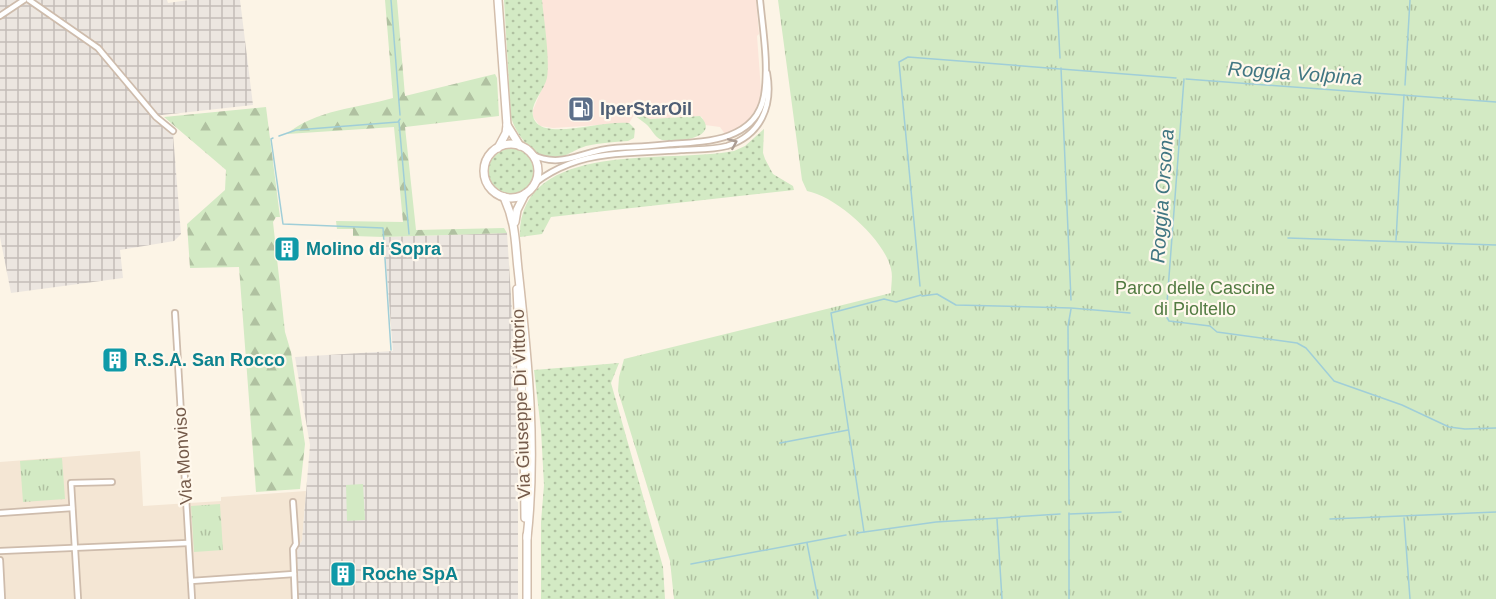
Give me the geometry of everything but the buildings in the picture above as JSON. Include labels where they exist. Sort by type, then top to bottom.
[{"type":"main road","points":[[498,0],[507,125],[506,133],[498,148],[487,159],[484,175],[492,190],[504,197],[514,198],[525,194],[535,183],[537,169],[531,154],[520,146],[507,125]]},
{"type":"main road","points":[[498,148],[506,145],[520,146]]},
{"type":"main road","name":"Via Giuseppe Di Vittorio","points":[[525,194],[517,210],[515,225],[524,437],[527,599]]},
{"type":"main road","name":"Via Giuseppe Di Vittorio","points":[[504,197],[515,225]]},
{"type":"street","points":[[0,16],[24,0]]},
{"type":"street","points":[[29,0],[98,48],[156,117],[173,131]]},
{"type":"street","points":[[535,183],[562,166],[597,157],[714,148],[736,142],[753,130],[765,113],[770,86],[760,0]]},
{"type":"street","points":[[531,154],[546,160],[560,161],[596,150],[704,142],[733,135],[753,119],[761,106],[764,93],[765,58]]},
{"type":"street","name":"Via Monviso","points":[[175,313],[192,599]]},
{"type":"street","points":[[78,599],[71,483],[112,482]]},
{"type":"street","points":[[293,502],[296,599]]},
{"type":"street","points":[[0,513],[72,508]]},
{"type":"street","points":[[0,551],[188,543]]},
{"type":"street","points":[[0,560],[2,599]]},
{"type":"street","points":[[191,581],[294,574]]},
{"type":"shaded area","points":[[0,0],[167,0],[168,3],[189,0],[240,0],[253,105],[153,116],[173,134],[181,234],[174,241],[120,250],[123,278],[11,293],[0,237]]},
{"type":"shaded area","points":[[542,0],[756,0],[761,90],[759,104],[743,125],[725,134],[720,127],[705,125],[702,117],[698,116],[650,119],[634,115],[629,123],[553,128],[540,126],[533,117],[533,110],[547,77]]},
{"type":"shaded area","points":[[507,233],[518,406],[518,599],[298,599],[296,549],[302,541],[310,445],[295,357],[393,351],[384,237]]},
{"type":"shaded area","points":[[140,451],[143,506],[221,501],[221,497],[306,491],[302,541],[296,549],[298,599],[0,599],[0,462]]},
{"type":"green space","points":[[385,0],[397,0],[405,96],[495,74],[497,78],[499,116],[405,127],[416,230],[504,228],[507,233],[384,237],[353,236],[353,229],[337,229],[336,221],[403,222],[394,127],[287,134],[298,126],[324,115],[393,98]]},
{"type":"green space","points":[[504,0],[542,0],[548,70],[547,78],[534,106],[533,116],[536,122],[544,127],[555,129],[629,123],[635,129],[634,138],[628,141],[586,146],[561,157],[552,158],[529,147],[511,117]]},
{"type":"green space","name":"Parco delle Cascine di Pioltello","points":[[778,0],[1496,0],[1496,599],[674,599],[670,561],[618,391],[624,359],[891,293],[891,269],[879,245],[845,210],[832,201],[807,191],[802,180]]},
{"type":"green space","points":[[266,107],[280,217],[276,217],[273,222],[285,332],[291,352],[305,444],[300,489],[256,492],[239,267],[190,268],[187,224],[225,190],[226,170],[164,117]]},
{"type":"green space","points":[[634,115],[650,119],[700,116],[705,123],[705,129],[701,134],[686,140],[662,140]]},
{"type":"green space","points":[[764,129],[765,159],[773,174],[793,186],[794,190],[551,217],[542,234],[520,237],[526,205],[544,184],[570,170],[602,162],[734,151],[745,146]]},
{"type":"green space","points":[[511,147],[528,154],[535,171],[528,188],[511,195],[494,188],[487,171],[494,154]]},
{"type":"green space","points":[[619,363],[611,383],[663,567],[665,599],[541,599],[541,522],[544,485],[534,370]]},
{"type":"green space","points":[[62,458],[65,499],[23,502],[20,461]]},
{"type":"green space","points":[[363,484],[365,520],[347,521],[346,485]]},
{"type":"green space","points":[[220,504],[223,550],[194,552],[191,506]]},
{"type":"waterway","points":[[391,0],[400,115]]},
{"type":"waterway","points":[[1057,0],[1060,58]]},
{"type":"waterway","name":"Roggia Volpina","points":[[1405,85],[1410,0]]},
{"type":"waterway","points":[[920,286],[899,62],[908,57],[1176,78]]},
{"type":"waterway","points":[[1061,68],[1071,300]]},
{"type":"waterway","name":"Roggia Orsona","points":[[1184,79],[1166,316],[1169,321],[1210,326],[1217,332],[1297,343],[1306,348],[1334,381],[1402,405],[1449,427],[1496,428]]},
{"type":"waterway","name":"Roggia Volpina","points":[[1186,79],[1496,102]]},
{"type":"waterway","points":[[1396,240],[1404,95]]},
{"type":"waterway","points":[[279,136],[296,130],[398,122],[400,119]]},
{"type":"waterway","points":[[399,122],[409,234]]},
{"type":"waterway","points":[[273,138],[271,139],[283,224],[383,228],[391,350]]},
{"type":"waterway","points":[[1288,238],[1496,245]]},
{"type":"waterway","points":[[922,296],[937,294],[956,305],[1071,308],[1130,313]]},
{"type":"waterway","points":[[864,532],[831,313],[884,299],[896,302],[921,295]]},
{"type":"waterway","points":[[1069,504],[1068,326],[1071,309]]},
{"type":"waterway","points":[[780,443],[848,430]]},
{"type":"waterway","points":[[1069,514],[1121,512]]},
{"type":"waterway","points":[[1330,519],[1496,512]]},
{"type":"waterway","points":[[1069,513],[1069,599]]},
{"type":"waterway","points":[[857,533],[936,522],[1060,514]]},
{"type":"waterway","name":"Roggia Volpina","points":[[1404,518],[1410,599]]},
{"type":"waterway","points":[[997,519],[1002,599]]},
{"type":"waterway","points":[[691,564],[846,535]]},
{"type":"waterway","points":[[807,543],[818,599]]},
{"type":"place","name":"IperStarOil","points":[[581,109]]},
{"type":"place","name":"Molino di Sopra","points":[[287,249]]},
{"type":"place","name":"R.S.A. San Rocco","points":[[115,360]]},
{"type":"place","name":"Roche SpA","points":[[343,574]]}]
